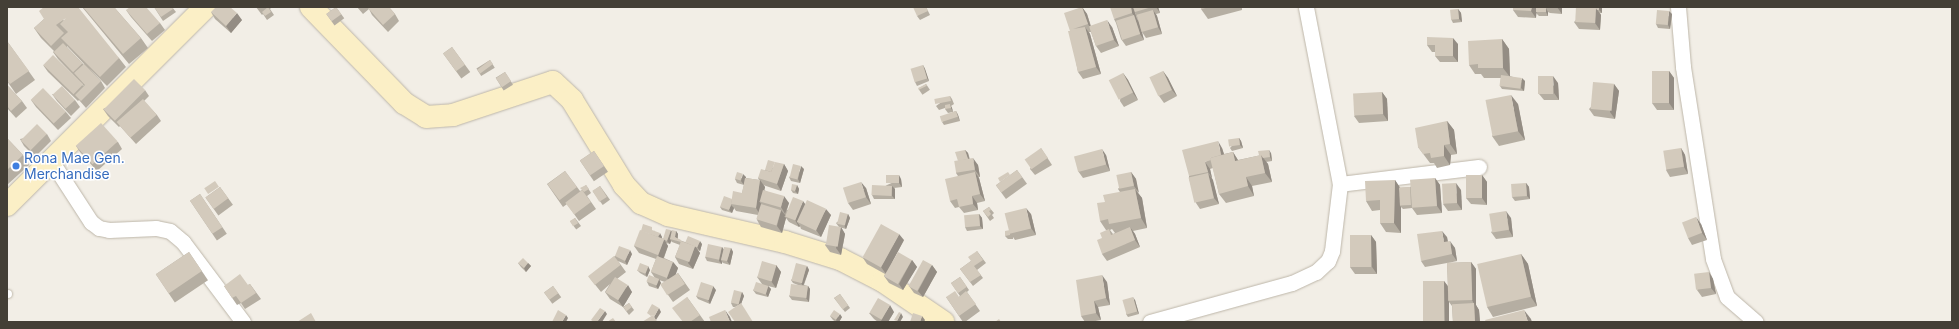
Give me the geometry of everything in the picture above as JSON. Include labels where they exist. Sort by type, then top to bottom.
[{"type":"street","points":[[7,205],[52,162],[206,7]]},
{"type":"street","points":[[311,7],[404,103],[426,117],[453,115],[553,82],[572,100],[624,185],[641,204],[668,215],[784,242],[840,259],[883,281],[942,322]]},
{"type":"street","points":[[1150,322],[1292,283],[1316,272],[1328,262],[1332,251],[1340,184],[1306,7]]},
{"type":"street","points":[[1678,7],[1683,67],[1713,259],[1727,297],[1756,322]]},
{"type":"street","points":[[52,162],[91,222],[99,228],[109,230],[156,228],[170,231],[183,242],[243,322]]},
{"type":"street","points":[[1340,184],[1479,167]]},
{"type":"building","points":[[44,7],[78,7],[119,58],[100,77],[61,38],[68,32],[60,24],[66,18],[56,25],[64,33],[51,46],[34,28],[44,19],[39,11]]},
{"type":"building","points":[[83,7],[114,7],[141,38],[123,54]]},
{"type":"building","points":[[130,7],[146,7],[160,23],[147,34],[126,10]]},
{"type":"building","points":[[154,7],[172,7],[173,9],[161,17]]},
{"type":"building","points":[[216,7],[230,7],[237,13],[226,26],[211,12]]},
{"type":"building","points":[[268,7],[271,12],[265,16],[262,12]]},
{"type":"building","points":[[336,7],[341,14],[332,21],[326,14]]},
{"type":"building","points":[[389,7],[395,14],[383,25],[368,8]]},
{"type":"building","points":[[913,7],[926,7],[928,11],[917,16]]},
{"type":"building","points":[[1082,7],[1088,24],[1073,29],[1085,27],[1096,67],[1078,72],[1068,31],[1070,31],[1064,13]]},
{"type":"building","points":[[1110,7],[1131,7],[1132,13],[1114,19]]},
{"type":"building","points":[[1133,7],[1152,7],[1135,12]]},
{"type":"building","points":[[1513,7],[1532,7],[1531,11],[1513,10]]},
{"type":"building","points":[[1536,7],[1545,7],[1546,12],[1536,12]]},
{"type":"building","points":[[1576,7],[1596,8],[1595,23],[1575,22]]},
{"type":"building","points":[[1589,7],[1599,7],[1599,10],[1596,8]]},
{"type":"building","points":[[1458,9],[1459,19],[1451,20],[1450,10]]},
{"type":"building","points":[[1153,10],[1158,27],[1142,32],[1137,15]]},
{"type":"building","points":[[1657,10],[1669,11],[1668,25],[1656,24]]},
{"type":"building","points":[[1134,15],[1140,34],[1122,40],[1116,21]]},
{"type":"building","points":[[1107,20],[1114,40],[1096,46],[1089,26]]},
{"type":"building","points":[[1427,37],[1453,38],[1453,56],[1435,56],[1435,45],[1427,45]]},
{"type":"building","points":[[1502,39],[1503,68],[1478,68],[1478,64],[1469,65],[1468,41]]},
{"type":"building","points":[[7,41],[29,71],[10,84],[7,81]]},
{"type":"building","points":[[63,43],[82,63],[73,72],[54,52]]},
{"type":"building","points":[[452,47],[465,65],[456,71],[443,53]]},
{"type":"building","points":[[53,55],[83,84],[73,94],[43,65]]},
{"type":"building","points":[[490,60],[493,64],[480,74],[477,70]]},
{"type":"building","points":[[84,64],[101,81],[81,101],[75,95],[85,85],[74,73]]},
{"type":"building","points":[[923,65],[927,78],[915,82],[911,69]]},
{"type":"building","points":[[1163,71],[1172,90],[1158,96],[1149,77]]},
{"type":"building","points":[[1652,71],[1669,71],[1669,103],[1652,103]]},
{"type":"building","points":[[505,72],[511,81],[502,87],[496,78]]},
{"type":"building","points":[[1123,73],[1133,93],[1119,100],[1109,80]]},
{"type":"building","points":[[1501,75],[1522,78],[1520,89],[1499,86]]},
{"type":"building","points":[[1538,76],[1553,76],[1553,94],[1538,94]]},
{"type":"building","points":[[134,79],[145,90],[115,121],[104,109]]},
{"type":"building","points":[[1593,82],[1614,84],[1612,111],[1591,109]]},
{"type":"building","points":[[926,84],[927,86],[919,90],[918,88]]},
{"type":"building","points":[[7,85],[22,101],[11,111],[7,106]]},
{"type":"building","points":[[62,86],[75,100],[65,109],[52,95]]},
{"type":"building","points":[[43,88],[66,112],[54,124],[31,100]]},
{"type":"building","points":[[1382,92],[1383,114],[1354,115],[1353,94]]},
{"type":"building","points":[[1511,95],[1518,131],[1493,136],[1485,100]]},
{"type":"building","points":[[950,96],[951,101],[935,104],[934,99]]},
{"type":"building","points":[[143,99],[157,115],[130,138],[117,122]]},
{"type":"building","points":[[950,104],[951,108],[945,109],[945,105]]},
{"type":"building","points":[[956,111],[958,117],[942,122],[940,116]]},
{"type":"building","points":[[1447,121],[1450,144],[1444,145],[1444,156],[1431,158],[1430,153],[1423,154],[1418,147],[1415,128]]},
{"type":"building","points":[[101,123],[118,142],[92,164],[76,146]]},
{"type":"building","points":[[37,124],[47,134],[31,150],[21,140]]},
{"type":"building","points":[[7,138],[23,155],[7,170]]},
{"type":"building","points":[[1239,138],[1240,145],[1229,146],[1228,140]]},
{"type":"building","points":[[1218,141],[1221,155],[1210,158],[1211,160],[1205,162],[1208,172],[1189,176],[1182,150]]},
{"type":"building","points":[[1041,148],[1048,158],[1031,169],[1025,159]]},
{"type":"building","points":[[1681,148],[1684,167],[1666,170],[1663,151]]},
{"type":"building","points":[[1102,149],[1106,164],[1078,172],[1074,157]]},
{"type":"building","points":[[965,150],[968,159],[958,161],[955,152]]},
{"type":"building","points":[[1269,150],[1270,157],[1263,158],[1259,155],[1258,151]]},
{"type":"building","points":[[594,151],[604,166],[590,175],[580,161]]},
{"type":"building","points":[[1233,152],[1235,161],[1261,155],[1265,173],[1246,177],[1248,186],[1219,194],[1210,158]]},
{"type":"building","points":[[973,158],[975,170],[956,173],[954,161]]},
{"type":"building","points":[[768,160],[775,162],[771,172],[765,170]]},
{"type":"building","points":[[775,162],[784,164],[777,184],[758,178],[761,169],[771,172]]},
{"type":"building","points":[[793,164],[801,166],[797,180],[790,178]]},
{"type":"building","points":[[1017,170],[1022,177],[1001,193],[996,185]]},
{"type":"building","points":[[565,171],[577,187],[559,200],[547,184]]},
{"type":"building","points":[[737,172],[743,174],[741,181],[735,179]]},
{"type":"building","points":[[975,172],[980,194],[972,196],[973,204],[959,207],[957,199],[950,201],[945,179]]},
{"type":"building","points":[[1008,172],[1010,175],[1000,182],[998,178]]},
{"type":"building","points":[[1131,172],[1134,186],[1119,189],[1116,175]]},
{"type":"building","points":[[1208,173],[1214,198],[1194,203],[1189,177]]},
{"type":"building","points":[[886,175],[899,175],[899,183],[886,183]]},
{"type":"building","points":[[1466,175],[1482,175],[1482,198],[1466,198]]},
{"type":"building","points":[[745,178],[760,180],[756,208],[731,204],[733,191],[742,193]]},
{"type":"building","points":[[1435,178],[1437,206],[1412,208],[1410,180]]},
{"type":"building","points":[[1395,180],[1394,223],[1380,223],[1380,200],[1366,201],[1365,181]]},
{"type":"building","points":[[215,181],[219,187],[208,194],[204,188]]},
{"type":"building","points":[[861,182],[866,197],[848,203],[843,188]]},
{"type":"building","points":[[1456,183],[1457,203],[1443,204],[1442,184]]},
{"type":"building","points":[[1526,183],[1527,196],[1512,197],[1511,184]]},
{"type":"building","points":[[792,184],[797,185],[795,191],[791,190]]},
{"type":"building","points":[[586,185],[589,189],[584,192],[580,188]]},
{"type":"building","points":[[872,185],[892,186],[891,196],[871,195]]},
{"type":"building","points":[[600,186],[607,197],[599,202],[592,191]]},
{"type":"building","points":[[220,187],[228,198],[214,209],[205,198]]},
{"type":"building","points":[[1410,187],[1411,205],[1400,206],[1399,188]]},
{"type":"building","points":[[1135,189],[1141,218],[1109,224],[1108,219],[1100,221],[1097,203],[1105,202],[1103,195]]},
{"type":"building","points":[[582,190],[591,202],[574,215],[565,203]]},
{"type":"building","points":[[763,190],[784,196],[781,208],[760,202]]},
{"type":"building","points":[[200,194],[222,227],[212,234],[190,201]]},
{"type":"building","points":[[724,196],[732,199],[729,210],[720,207]]},
{"type":"building","points":[[793,197],[803,201],[795,221],[785,216]]},
{"type":"building","points":[[807,200],[826,209],[816,231],[797,222]]},
{"type":"building","points":[[761,204],[781,210],[776,225],[756,219]]},
{"type":"building","points":[[989,207],[991,214],[988,217],[983,211]]},
{"type":"building","points":[[1026,208],[1031,228],[1010,234],[1005,213]]},
{"type":"building","points":[[1506,211],[1509,230],[1492,232],[1489,214]]},
{"type":"building","points":[[840,212],[848,214],[845,226],[837,224]]},
{"type":"building","points":[[979,214],[980,226],[965,227],[964,215]]},
{"type":"building","points":[[1696,217],[1702,233],[1688,238],[1682,222]]},
{"type":"building","points":[[575,218],[578,223],[573,226],[570,221]]},
{"type":"building","points":[[643,224],[652,227],[652,230],[660,233],[658,237],[641,231]]},
{"type":"building","points":[[881,224],[899,234],[881,267],[863,257]]},
{"type":"building","points":[[829,225],[841,227],[838,247],[826,245]]},
{"type":"building","points":[[1130,227],[1135,240],[1102,254],[1097,240],[1102,238],[1100,233],[1109,229],[1111,235]]},
{"type":"building","points":[[666,229],[671,230],[667,241],[663,239]]},
{"type":"building","points":[[640,230],[664,239],[658,255],[634,246]]},
{"type":"building","points":[[672,230],[676,231],[675,237],[681,240],[681,242],[670,239]]},
{"type":"building","points":[[1010,230],[1010,235],[1005,236],[1005,231]]},
{"type":"building","points":[[1442,231],[1444,242],[1450,241],[1452,254],[1421,261],[1417,234]]},
{"type":"building","points":[[1350,235],[1371,235],[1371,267],[1350,267]]},
{"type":"building","points":[[688,236],[700,241],[697,248],[685,242]]},
{"type":"building","points":[[681,241],[695,246],[689,262],[675,257]]},
{"type":"building","points":[[708,244],[722,247],[719,260],[705,257]]},
{"type":"building","points":[[619,246],[630,250],[625,261],[615,256]]},
{"type":"building","points":[[724,247],[731,248],[727,261],[721,260]]},
{"type":"building","points":[[977,251],[983,260],[974,266],[981,275],[970,282],[960,269],[971,261],[968,257]]},
{"type":"building","points":[[189,252],[202,271],[169,293],[156,274]]},
{"type":"building","points":[[898,252],[912,260],[898,284],[884,276]]},
{"type":"building","points":[[1521,254],[1531,297],[1487,307],[1477,264]]},
{"type":"building","points":[[614,256],[621,265],[595,285],[588,276]]},
{"type":"building","points":[[657,256],[673,262],[667,278],[651,272]]},
{"type":"building","points":[[523,258],[528,263],[524,268],[518,263]]},
{"type":"building","points":[[923,260],[932,265],[917,291],[908,286]]},
{"type":"building","points":[[762,261],[776,265],[772,281],[757,277]]},
{"type":"building","points":[[1471,262],[1472,300],[1448,301],[1447,263]]},
{"type":"building","points":[[640,263],[648,266],[646,274],[637,270]]},
{"type":"building","points":[[796,263],[807,266],[802,283],[791,280]]},
{"type":"building","points":[[1709,272],[1711,288],[1696,290],[1694,274]]},
{"type":"building","points":[[678,273],[685,284],[667,295],[660,284]]},
{"type":"building","points":[[240,274],[248,285],[250,284],[256,293],[241,303],[236,296],[232,298],[224,286]]},
{"type":"building","points":[[649,275],[659,279],[657,286],[646,281]]},
{"type":"building","points":[[1102,275],[1106,298],[1094,301],[1096,313],[1081,316],[1076,280]]},
{"type":"building","points":[[615,277],[628,285],[618,300],[605,292]]},
{"type":"building","points":[[960,277],[967,287],[958,293],[951,283]]},
{"type":"building","points":[[1423,281],[1444,281],[1444,322],[1423,322]]},
{"type":"building","points":[[701,282],[713,286],[709,300],[696,296]]},
{"type":"building","points":[[756,282],[768,286],[766,295],[753,291]]},
{"type":"building","points":[[791,284],[808,286],[806,298],[790,296]]},
{"type":"building","points":[[553,286],[558,293],[549,300],[544,292]]},
{"type":"building","points":[[734,290],[742,292],[739,305],[731,303]]},
{"type":"building","points":[[955,291],[959,297],[966,291],[976,304],[959,316],[946,297]]},
{"type":"building","points":[[840,294],[848,305],[843,309],[834,298]]},
{"type":"building","points":[[687,297],[700,315],[690,322],[683,322],[672,308]]},
{"type":"building","points":[[1133,297],[1137,311],[1127,314],[1122,300]]},
{"type":"building","points":[[878,298],[890,305],[882,320],[870,313]]},
{"type":"building","points":[[629,303],[632,307],[626,311],[623,307]]},
{"type":"building","points":[[741,303],[753,322],[735,322],[728,312]]},
{"type":"building","points":[[1474,303],[1475,322],[1453,322],[1452,304]]},
{"type":"building","points":[[652,304],[659,308],[654,317],[653,315],[651,316],[647,313]]},
{"type":"building","points":[[600,308],[605,311],[597,322],[594,322],[591,320]]},
{"type":"building","points":[[558,310],[566,315],[562,322],[552,322]]},
{"type":"building","points":[[725,310],[730,322],[711,322],[709,317]]},
{"type":"building","points":[[834,310],[840,314],[836,320],[830,316]]},
{"type":"building","points":[[1524,310],[1528,322],[1486,322],[1485,320]]},
{"type":"building","points":[[899,312],[901,313],[897,321],[894,320]]},
{"type":"building","points":[[311,313],[316,322],[297,322]]},
{"type":"building","points":[[913,313],[922,316],[920,322],[910,322]]},
{"type":"building","points":[[653,315],[657,322],[642,322]]},
{"type":"building","points":[[613,318],[616,322],[607,322]]},
{"type":"place","name":"Rona Mae Gen. Merchandise","points":[[16,166]]}]
